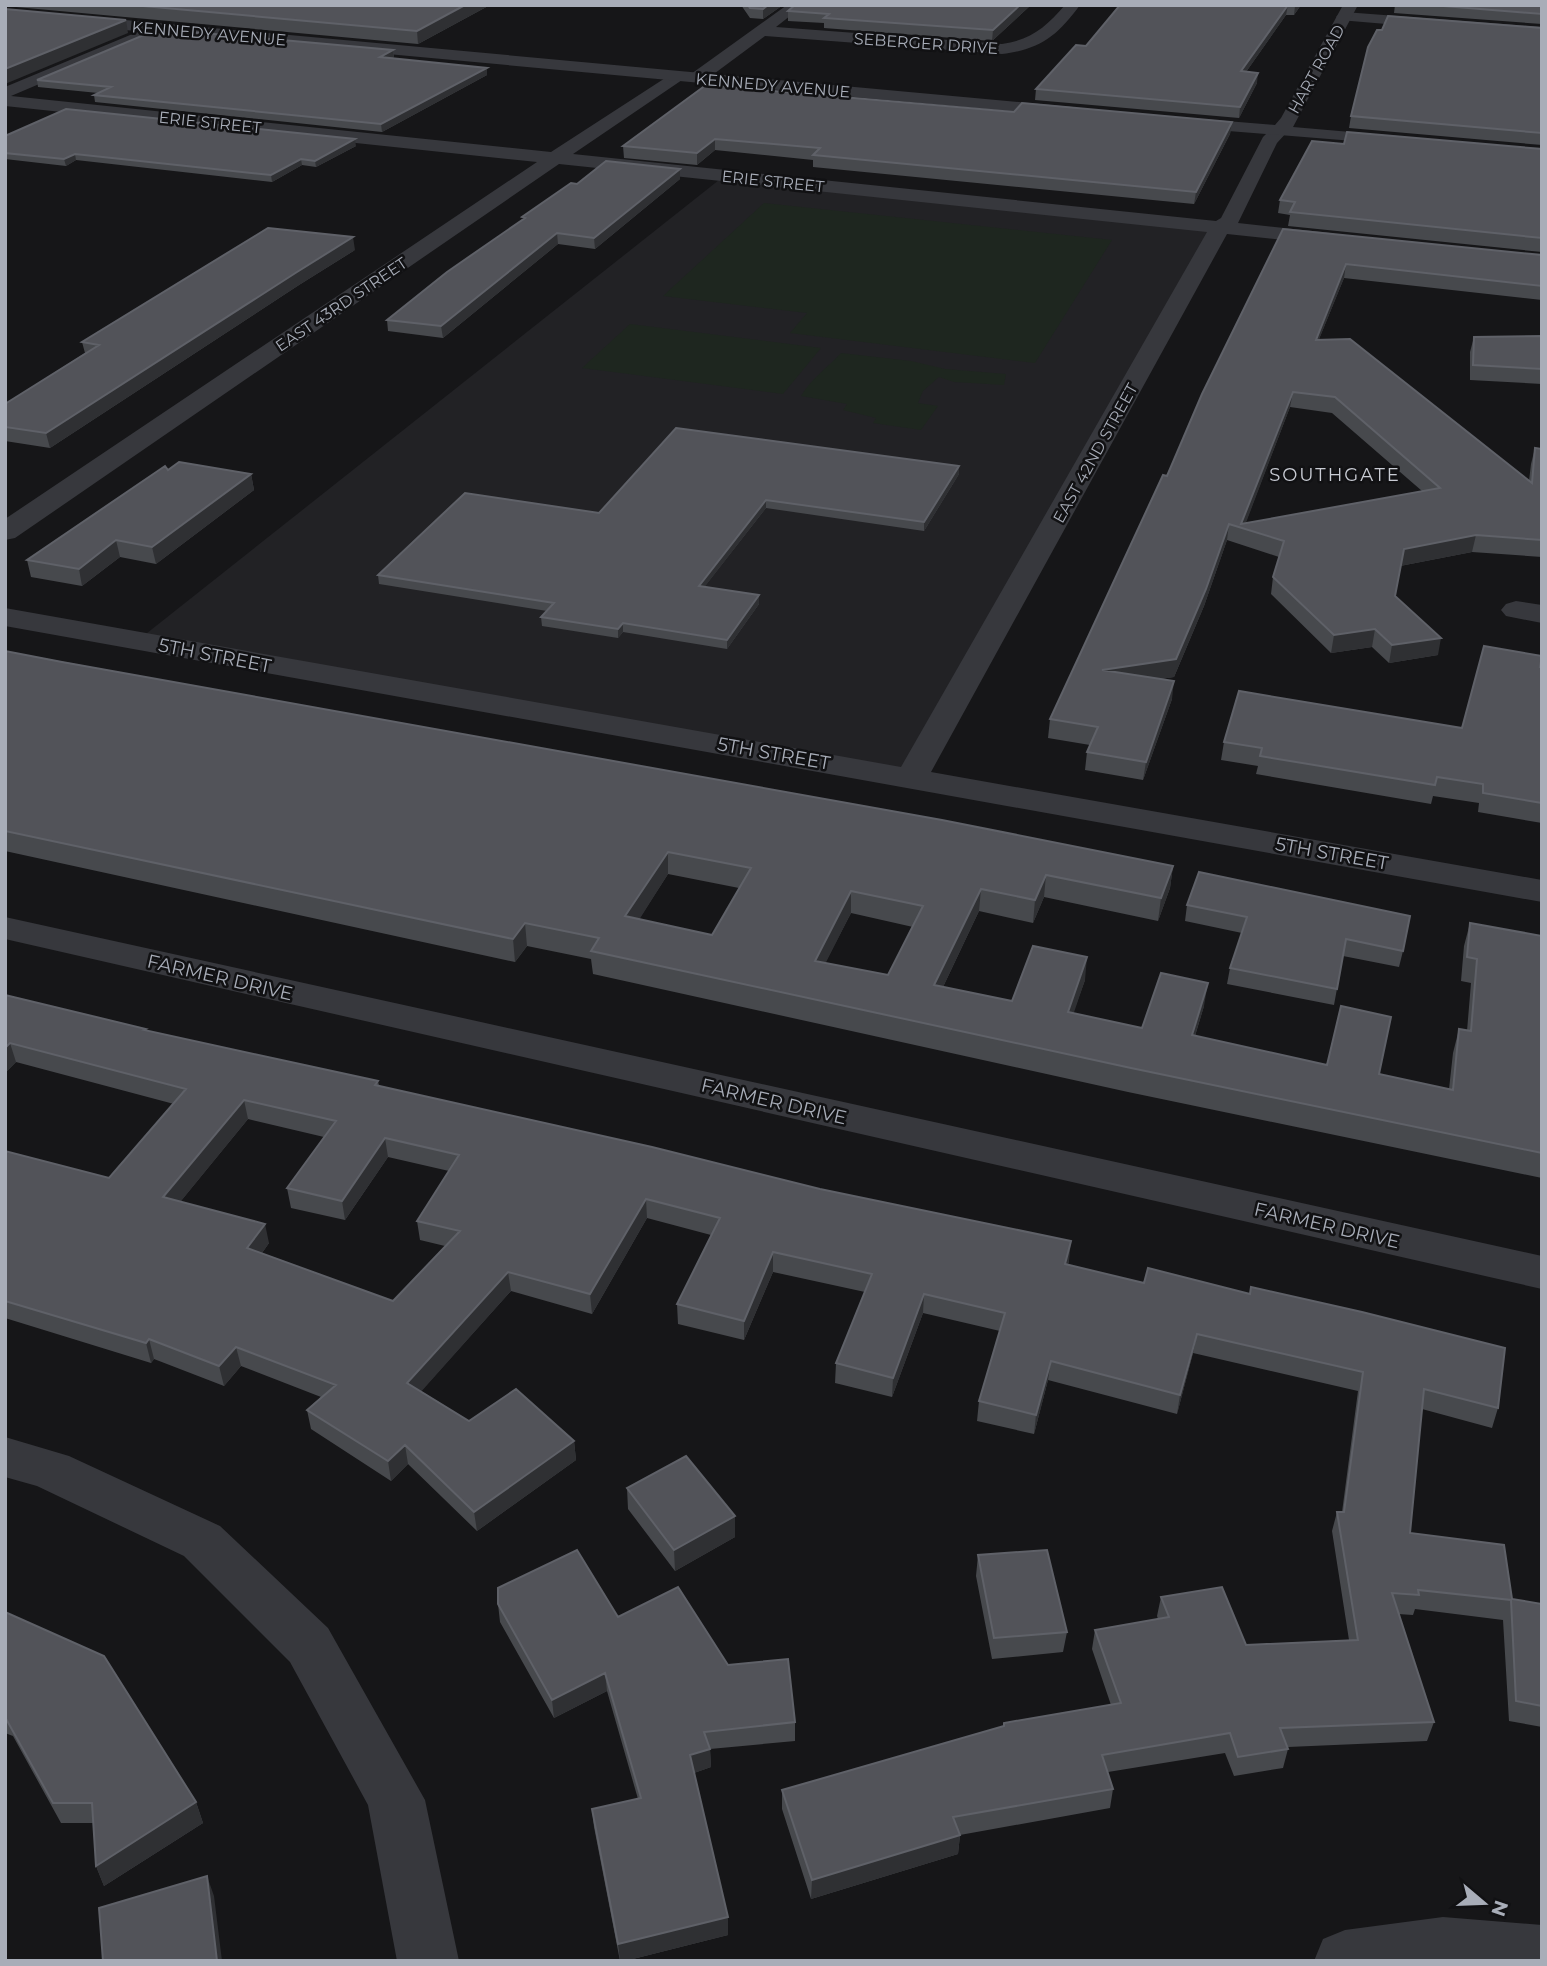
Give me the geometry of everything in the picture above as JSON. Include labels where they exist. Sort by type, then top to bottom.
[{"type":"street","name":"EAST 43RD STREET","points":[[5,532],[555,158],[762,31],[797,5]]},
{"type":"street","name":"SEBERGER DRIVE","points":[[762,31],[1002,49],[1041,40],[1073,5]]},
{"type":"street","points":[[1348,11],[1542,32]]},
{"type":"street","name":"HART ROAD","points":[[1279,131],[1289,120],[1348,11]]},
{"type":"street","name":"KENNEDY AVENUE","points":[[5,14],[1088,113]]},
{"type":"street","points":[[5,93],[159,29]]},
{"type":"street","name":"ERIE STREET","points":[[5,101],[1354,242]]},
{"type":"street","points":[[1155,120],[1417,143]]},
{"type":"street","name":"EAST 42ND STREET","points":[[912,777],[1220,228],[1229,221],[1269,141],[1279,131]]},
{"type":"street","name":"5TH STREET","points":[[5,617],[1542,891]]},
{"type":"street","name":"FARMER DRIVE","points":[[5,928],[1542,1273]]},
{"type":"street","points":[[5,1457],[51,1470],[202,1541],[309,1645],[396,1800],[428,1961]]},
{"type":"street","points":[[1346,1961],[1443,1948],[1542,1956]]},
{"type":"shaded area","points":[[724,176],[1220,228],[912,777],[137,641]]},
{"type":"shaded area","points":[[764,203],[1112,240],[1035,363],[790,333],[807,313],[663,296]]},
{"type":"shaded area","points":[[630,324],[821,348],[783,394],[582,368]]},
{"type":"shaded area","points":[[841,353],[911,361],[945,369],[1006,374],[1004,385],[954,382],[939,377],[923,391],[918,403],[938,406],[921,430],[873,423],[876,418],[843,410],[847,404],[801,396]]},
{"type":"building","points":[[132,5],[465,5],[417,31]]},
{"type":"building","points":[[748,5],[768,5],[763,9],[750,8]]},
{"type":"building","points":[[795,5],[1020,5],[993,30],[824,18],[829,14],[788,11]]},
{"type":"building","points":[[1120,5],[1288,5],[1241,71],[1258,73],[1240,107],[1036,89],[1076,45],[1086,46]]},
{"type":"building","points":[[1431,5],[1542,5],[1542,14]]},
{"type":"building","points":[[5,9],[126,20],[5,69]]},
{"type":"building","points":[[1388,16],[1542,28],[1542,133],[1351,116],[1368,47],[1377,30],[1382,30]]},
{"type":"building","points":[[158,29],[393,50],[380,57],[487,68],[381,124],[94,95],[111,87],[37,80]]},
{"type":"building","points":[[706,85],[1014,112],[1022,103],[1232,122],[1196,192],[813,155],[820,148],[715,139],[697,153],[623,146]]},
{"type":"building","points":[[66,109],[355,139],[315,161],[301,159],[271,175],[75,154],[64,159],[5,153],[5,136]]},
{"type":"building","points":[[1347,132],[1542,149],[1542,238],[1290,212],[1295,202],[1280,200],[1312,141],[1344,144]]},
{"type":"building","points":[[606,161],[680,169],[594,238],[557,233],[441,326],[387,320],[447,272],[525,218],[522,217],[571,183],[577,184]]},
{"type":"building","points":[[268,228],[353,237],[46,433],[5,427],[5,404],[99,345],[82,342]]},
{"type":"building","points":[[1283,229],[1542,255],[1542,286],[1346,264],[1316,340],[1350,339],[1532,483],[1535,448],[1542,449],[1542,540],[1476,535],[1404,549],[1395,596],[1441,638],[1392,645],[1375,629],[1334,635],[1273,577],[1284,541],[1229,524],[1206,589],[1176,659],[1102,670],[1174,681],[1146,762],[1087,752],[1098,727],[1050,719],[1163,475],[1167,476],[1202,394]],"holes":[[[1293,392],[1335,397],[1440,488],[1241,524]]]},
{"type":"building","points":[[1542,336],[1542,369],[1473,365],[1474,337]]},
{"type":"building","points":[[676,428],[959,466],[924,522],[766,500],[699,586],[759,595],[727,640],[623,623],[618,629],[541,617],[554,603],[378,575],[465,493],[599,513]]},
{"type":"building","points":[[179,462],[251,474],[152,547],[116,540],[79,569],[27,560],[165,466],[168,470]]},
{"type":"building","points":[[1484,646],[1542,656],[1542,803],[1483,793],[1483,784],[1437,777],[1435,785],[1260,756],[1262,748],[1224,742],[1239,691],[1462,728]]},
{"type":"building","points":[[5,651],[942,820],[1173,866],[1161,898],[1046,875],[1035,900],[981,889],[934,985],[1012,1001],[1033,946],[1087,957],[1068,1012],[1142,1028],[1161,973],[1208,983],[1192,1035],[1327,1065],[1341,1006],[1391,1017],[1379,1074],[1453,1090],[1459,1029],[1471,1031],[1477,959],[1467,957],[1470,923],[1542,936],[1542,1153],[1131,1068],[591,951],[599,938],[525,923],[513,939],[5,831]],"holes":[[[668,852],[751,868],[712,935],[625,916]],[[851,891],[923,906],[888,975],[815,961]]]},
{"type":"building","points":[[1199,872],[1410,916],[1403,951],[1346,939],[1337,989],[1230,968],[1247,917],[1187,905]]},
{"type":"building","points":[[5,995],[146,1029],[144,1030],[378,1081],[375,1085],[652,1147],[820,1189],[1071,1241],[1065,1264],[1144,1283],[1148,1268],[1250,1294],[1251,1287],[1505,1348],[1498,1408],[1424,1389],[1410,1533],[1504,1545],[1512,1599],[1542,1604],[1542,1706],[1516,1701],[1511,1600],[1418,1590],[1419,1595],[1392,1593],[1434,1722],[1280,1728],[1288,1749],[1238,1757],[1230,1733],[1102,1755],[1113,1789],[953,1817],[960,1835],[812,1880],[782,1790],[1004,1726],[1004,1723],[1121,1703],[1095,1630],[1169,1617],[1161,1597],[1222,1587],[1246,1645],[1358,1640],[1337,1512],[1344,1512],[1363,1372],[1197,1334],[1180,1395],[1051,1361],[1036,1415],[979,1401],[1005,1313],[924,1294],[893,1378],[836,1363],[872,1274],[773,1252],[744,1321],[677,1304],[720,1218],[646,1199],[590,1294],[508,1272],[407,1383],[469,1421],[516,1389],[574,1441],[474,1512],[405,1445],[388,1461],[307,1410],[336,1385],[236,1347],[219,1366],[149,1339],[146,1343],[5,1301],[5,1151],[109,1178],[186,1089],[10,1043],[5,1048]],"holes":[[[244,1100],[336,1121],[287,1188],[342,1201],[385,1138],[459,1155],[417,1221],[460,1231],[393,1301],[247,1248],[265,1224],[163,1197]]]},
{"type":"building","points":[[686,1456],[735,1516],[674,1550],[627,1488]]},
{"type":"building","points":[[577,1550],[618,1617],[678,1587],[728,1665],[788,1659],[795,1722],[704,1732],[710,1749],[690,1755],[728,1917],[618,1944],[592,1809],[641,1798],[605,1673],[552,1700],[498,1604],[498,1588]]},
{"type":"building","points":[[1047,1550],[1067,1632],[994,1638],[978,1555]]},
{"type":"building","points":[[5,1612],[104,1656],[196,1802],[96,1866],[92,1803],[53,1803],[5,1717]]},
{"type":"building","points":[[207,1876],[217,1961],[103,1961],[99,1908]]},
{"type":"district","name":"SOUTHGATE","points":[[1335,475]]}]
